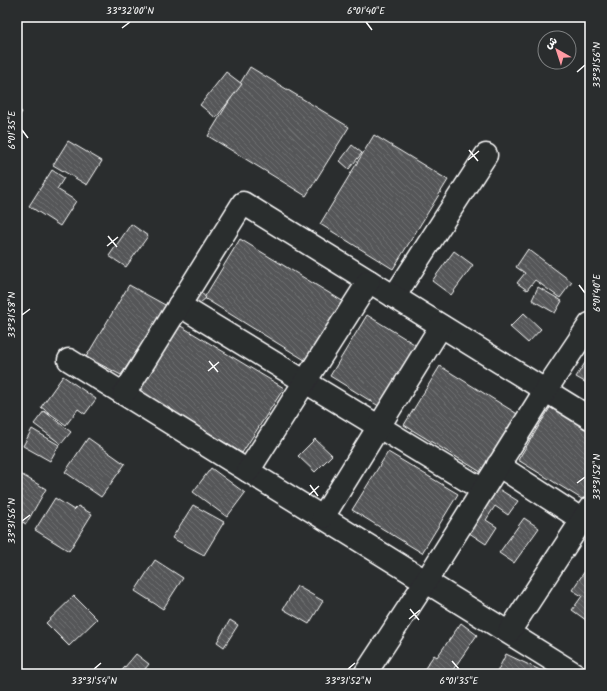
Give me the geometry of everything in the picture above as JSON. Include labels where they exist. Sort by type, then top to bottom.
[{"type":"street","points":[[394,297],[486,155]]},
{"type":"street","points":[[124,394],[243,203],[590,418]]},
{"type":"street","points":[[248,471],[369,282]]},
{"type":"street","points":[[179,305],[483,490]]},
{"type":"street","points":[[365,674],[426,581],[545,390],[590,324]]},
{"type":"street","points":[[323,517],[442,326]]},
{"type":"street","points":[[69,360],[575,674]]},
{"type":"street","points":[[498,465],[587,517],[508,632]]},
{"type":"building","points":[[250,67],[349,127],[306,196],[208,136]]},
{"type":"building","points":[[226,72],[242,84],[216,118],[200,105]]},
{"type":"building","points":[[17,109],[22,112],[17,119]]},
{"type":"building","points":[[374,135],[448,180],[393,269],[320,224]]},
{"type":"building","points":[[68,141],[102,161],[87,185],[53,165]]},
{"type":"building","points":[[352,145],[362,153],[349,169],[340,161]]},
{"type":"building","points":[[52,170],[64,178],[57,189],[76,201],[60,226],[29,206]]},
{"type":"building","points":[[131,224],[148,236],[126,267],[109,256]]},
{"type":"building","points":[[240,239],[344,302],[308,362],[204,298]]},
{"type":"building","points":[[528,249],[572,282],[560,298],[535,280],[527,290],[517,283],[525,273],[516,267]]},
{"type":"building","points":[[454,251],[473,265],[451,295],[432,281]]},
{"type":"building","points":[[129,285],[167,306],[121,375],[86,357]]},
{"type":"building","points":[[195,285],[206,298],[194,308]]},
{"type":"building","points":[[538,287],[562,301],[555,313],[532,300]]},
{"type":"building","points":[[524,313],[541,329],[528,343],[510,327]]},
{"type":"building","points":[[367,315],[419,347],[382,408],[330,376]]},
{"type":"building","points":[[174,322],[284,388],[242,453],[133,387]]},
{"type":"building","points":[[590,355],[590,385],[576,377]]},
{"type":"building","points":[[440,366],[519,415],[484,474],[404,425]]},
{"type":"building","points":[[63,376],[96,399],[85,414],[78,409],[66,425],[41,407]]},
{"type":"building","points":[[551,406],[590,430],[590,493],[585,501],[518,460]]},
{"type":"building","points":[[44,411],[71,432],[61,444],[34,424]]},
{"type":"building","points":[[32,429],[59,445],[50,461],[23,446]]},
{"type":"building","points":[[88,438],[125,464],[101,497],[65,472]]},
{"type":"building","points":[[315,439],[332,455],[315,472],[298,456]]},
{"type":"building","points":[[388,452],[458,494],[422,553],[352,510]]},
{"type":"building","points":[[211,468],[245,493],[227,517],[193,492]]},
{"type":"building","points":[[17,472],[46,489],[26,524],[17,519]]},
{"type":"building","points":[[489,483],[518,501],[508,515],[495,506],[486,520],[497,527],[486,544],[460,527]]},
{"type":"building","points":[[55,498],[74,510],[78,506],[92,514],[69,551],[35,530]]},
{"type":"building","points":[[193,505],[224,522],[204,555],[172,538]]},
{"type":"building","points":[[524,518],[539,528],[514,563],[499,553]]},
{"type":"building","points":[[155,560],[183,578],[163,609],[135,591]]},
{"type":"building","points":[[585,571],[590,575],[590,623],[572,610],[582,596],[572,590]]},
{"type":"building","points":[[297,586],[323,601],[309,624],[283,609]]},
{"type":"building","points":[[74,596],[97,619],[69,646],[46,623]]},
{"type":"building","points":[[230,620],[238,625],[224,647],[217,642]]},
{"type":"building","points":[[461,623],[477,635],[450,674],[421,674],[434,655],[437,657]]},
{"type":"building","points":[[136,654],[149,664],[141,674],[119,674]]},
{"type":"building","points":[[506,654],[542,671],[541,674],[496,674]]}]
